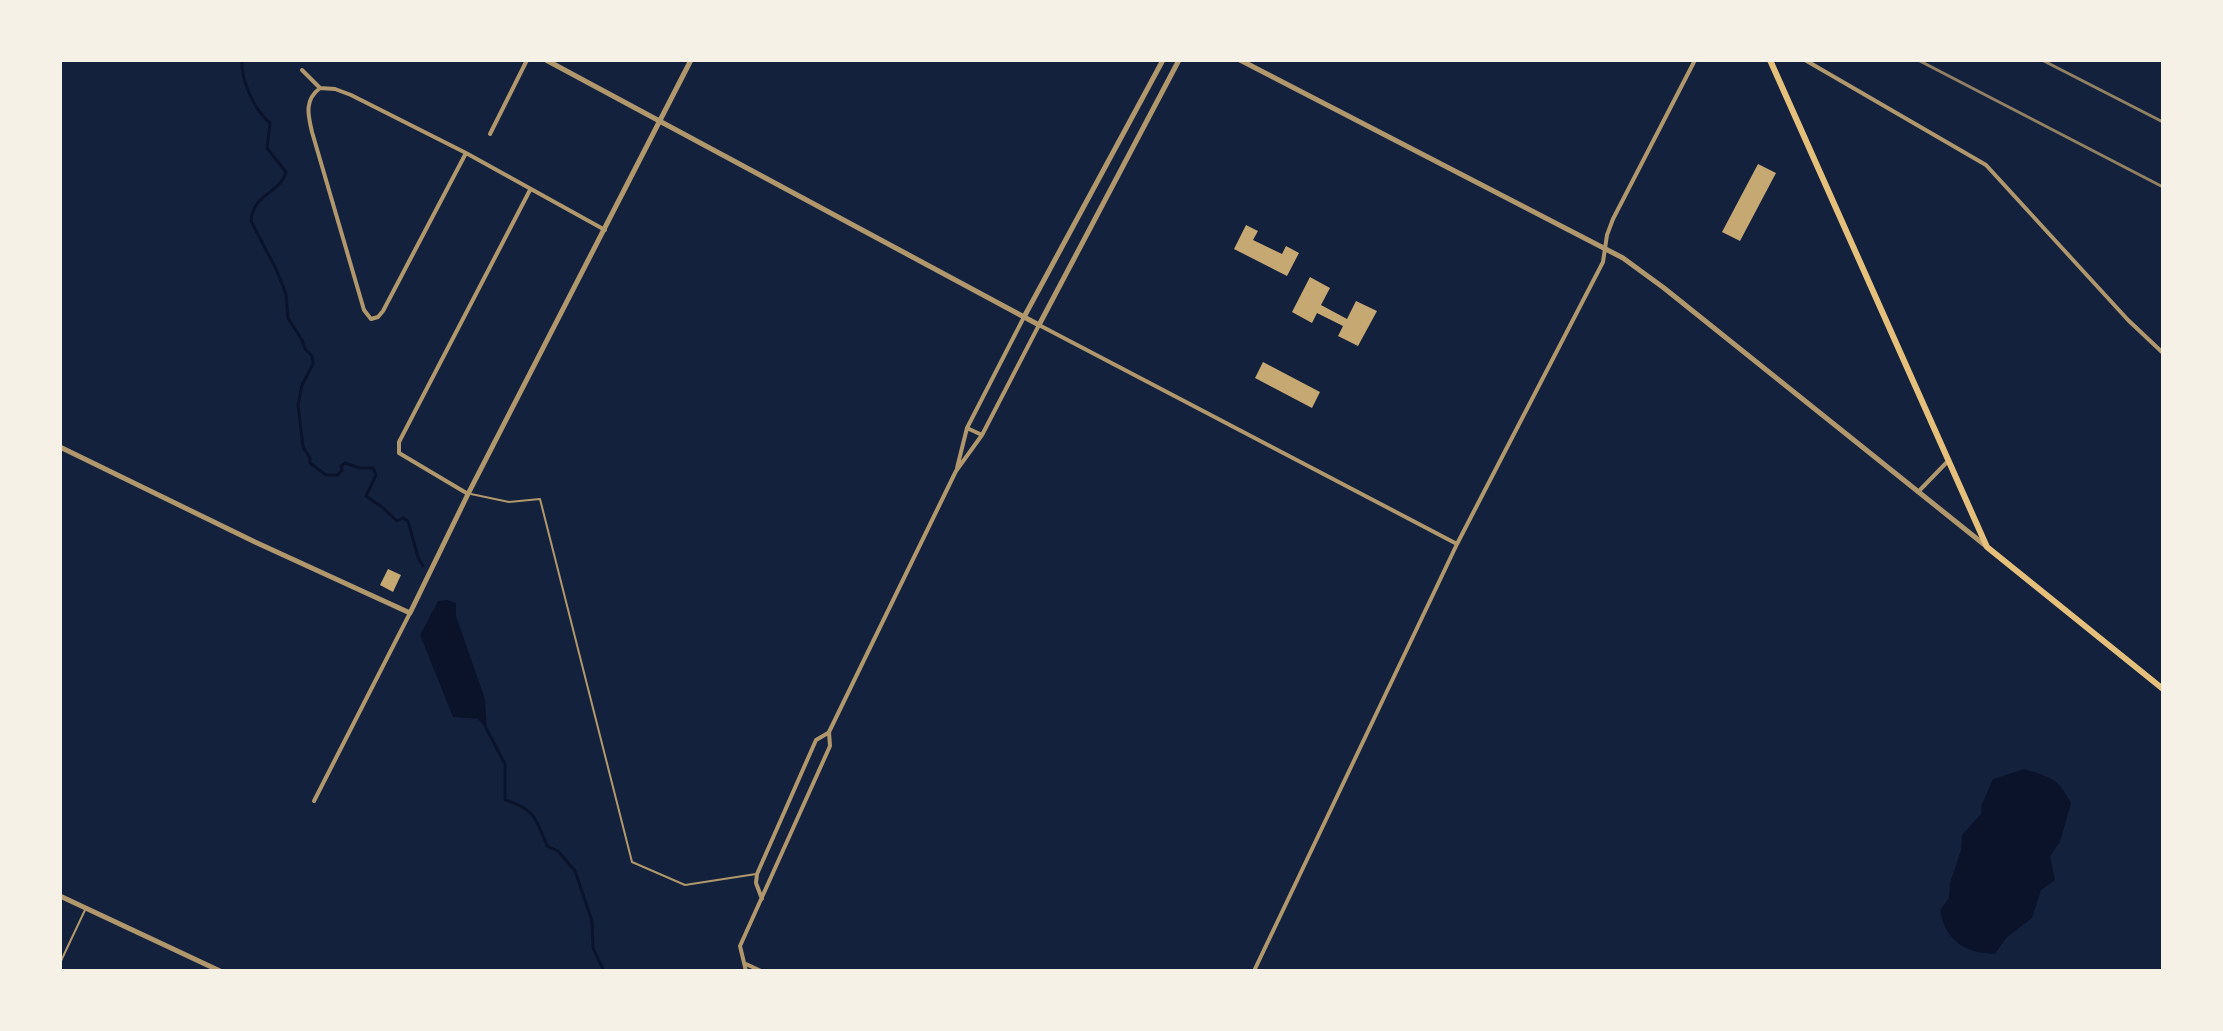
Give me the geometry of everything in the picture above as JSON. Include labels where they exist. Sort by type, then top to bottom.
[{"type":"main road","points":[[1770,60],[1987,547],[2163,689]]},
{"type":"street","points":[[490,134],[527,60]]},
{"type":"street","points":[[546,60],[1039,325],[1457,544]]},
{"type":"street","points":[[314,801],[691,60]]},
{"type":"street","points":[[956,471],[967,428],[1163,60]]},
{"type":"street","points":[[746,971],[740,946],[830,746],[829,732],[956,471],[982,435],[1179,60]]},
{"type":"street","points":[[1240,60],[1605,248],[1664,288],[1987,547]]},
{"type":"street","points":[[1254,971],[1457,544],[1603,262],[1607,235],[1630,184],[1695,60]]},
{"type":"street","points":[[1805,60],[1986,165],[2128,320],[2163,353]]},
{"type":"street","points":[[302,70],[320,88]]},
{"type":"street","points":[[466,153],[383,311],[371,319],[364,310],[312,132],[309,104],[313,93],[320,88],[351,95],[466,153],[605,230]]},
{"type":"street","points":[[468,494],[399,453],[399,442],[530,190]]},
{"type":"street","points":[[967,428],[982,435]]},
{"type":"street","points":[[60,447],[410,613]]},
{"type":"street","points":[[1918,492],[1949,460]]},
{"type":"street","points":[[762,899],[758,892],[757,874],[816,740],[829,732]]},
{"type":"street","points":[[60,896],[220,971]]},
{"type":"street","points":[[746,964],[761,971]]},
{"type":"lane","points":[[468,494],[509,502],[540,499],[632,862],[685,885],[757,874]]},
{"type":"lane","points":[[60,963],[85,909]]},
{"type":"water","points":[[438,601],[456,603],[456,616],[485,699],[487,730],[478,719],[453,717],[420,635]]},
{"type":"water","points":[[2024,769],[2052,780],[2062,788],[2071,803],[2060,842],[2050,856],[2055,880],[2041,890],[2032,918],[2006,938],[1995,954],[1974,951],[1951,937],[1940,910],[1949,898],[1962,835],[1981,814],[1993,779]]},
{"type":"building","points":[[1758,164],[1776,173],[1740,241],[1722,232]]},
{"type":"building","points":[[1246,225],[1258,231],[1253,240],[1282,254],[1286,246],[1299,253],[1287,276],[1234,249]]},
{"type":"building","points":[[1310,277],[1330,288],[1321,305],[1347,319],[1356,301],[1377,311],[1358,346],[1338,336],[1343,326],[1317,313],[1312,323],[1292,312]]},
{"type":"building","points":[[1263,362],[1320,392],[1312,408],[1255,378]]},
{"type":"building","points":[[388,569],[401,575],[393,592],[380,585]]},
{"type":"waterway","points":[[242,60],[250,94],[270,123],[267,148],[286,172],[279,185],[257,204],[251,221],[286,294],[288,318],[312,356],[313,364],[302,385],[298,405],[303,447],[310,463],[326,475],[338,475],[345,463],[373,468],[376,475],[366,496],[397,521],[403,518],[408,521],[423,566]]},
{"type":"waterway","points":[[486,728],[505,764],[505,800],[533,816],[547,846],[558,851],[575,871],[592,921],[593,948],[604,971]]},
{"type":"railway","points":[[1918,60],[2163,187]]},
{"type":"railway","points":[[2042,60],[2163,122]]}]
